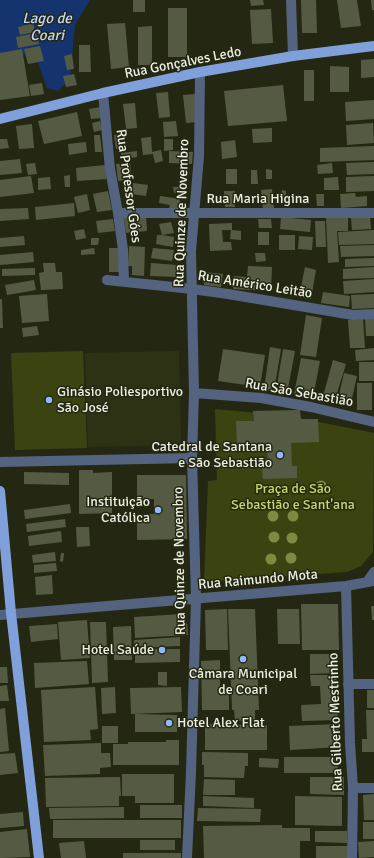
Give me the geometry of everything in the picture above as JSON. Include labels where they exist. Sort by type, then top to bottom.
[{"type":"main road","name":"Rua Gonçalves Ledo","points":[[0,119],[103,93],[200,72],[293,56],[374,46]]},
{"type":"main road","points":[[0,491],[11,613],[30,791],[39,858]]},
{"type":"street","points":[[291,0],[293,56]]},
{"type":"street","name":"Rua Quinze de Novembro","points":[[187,858],[196,599],[192,458],[194,393],[191,251],[199,156],[200,72]]},
{"type":"street","name":"Rua Professor Góes","points":[[103,93],[110,169],[123,250],[124,282]]},
{"type":"street","name":"Rua Maria Higina","points":[[118,213],[374,213]]},
{"type":"street","name":"Rua Américo Leitão","points":[[107,280],[192,289],[353,315],[374,314]]},
{"type":"street","name":"Rua São Sebastião","points":[[194,393],[261,398],[374,422]]},
{"type":"street","points":[[0,462],[192,458]]},
{"type":"street","points":[[370,582],[374,572]]},
{"type":"street","name":"Rua Raimundo Mota","points":[[0,615],[346,586],[370,582]]},
{"type":"street","name":"Rua Gilberto Mestrinho","points":[[346,586],[350,743],[353,788],[352,858]]},
{"type":"street","points":[[348,684],[374,684]]},
{"type":"street","points":[[353,788],[374,788]]},
{"type":"shaded area","points":[[179,351],[181,445],[88,447],[85,353]]},
{"type":"green space","name":"Ginásio Poliesportivo São José","points":[[83,351],[87,448],[15,450],[11,353]]},
{"type":"green space","name":"Praça de São Sebastião e Sant'ana","points":[[215,409],[289,416],[374,433],[373,552],[361,566],[347,572],[204,582],[208,481],[217,480]]},
{"type":"water","name":"Lago de Coari","points":[[0,0],[90,0],[75,25],[70,79],[58,91],[47,88],[35,54],[0,58]]},
{"type":"building","points":[[133,0],[145,0],[145,12],[133,12]]},
{"type":"building","points":[[250,0],[263,0],[264,5],[251,6]]},
{"type":"building","points":[[301,0],[316,0],[317,33],[302,33]]},
{"type":"building","points":[[337,0],[357,0],[361,26],[341,28]]},
{"type":"building","points":[[371,0],[374,0],[374,10],[372,10]]},
{"type":"building","points":[[168,8],[187,8],[187,57],[168,57]]},
{"type":"building","points":[[271,9],[273,43],[252,44],[250,10]]},
{"type":"building","points":[[33,23],[35,32],[20,35],[18,27]]},
{"type":"building","points":[[125,23],[129,67],[111,69],[107,24]]},
{"type":"building","points":[[152,26],[152,65],[138,65],[138,27]]},
{"type":"building","points":[[36,33],[39,44],[18,48],[16,37]]},
{"type":"building","points":[[79,45],[90,45],[91,72],[79,72]]},
{"type":"building","points":[[40,46],[44,61],[28,64],[24,49]]},
{"type":"building","points":[[22,49],[30,96],[0,100],[0,53]]},
{"type":"building","points":[[72,54],[74,69],[67,70],[64,56]]},
{"type":"building","points":[[374,59],[374,77],[361,78],[361,60]]},
{"type":"building","points":[[330,66],[349,67],[349,92],[330,92]]},
{"type":"building","points":[[304,70],[314,70],[314,101],[304,101]]},
{"type":"building","points":[[74,74],[77,85],[66,87],[63,76]]},
{"type":"building","points":[[42,83],[44,94],[31,96],[29,85]]},
{"type":"building","points":[[283,85],[287,121],[228,126],[224,91]]},
{"type":"building","points":[[168,92],[170,117],[159,118],[156,93]]},
{"type":"building","points":[[195,94],[198,122],[186,123],[183,95]]},
{"type":"building","points":[[374,100],[374,119],[346,121],[345,102]]},
{"type":"building","points":[[135,103],[137,128],[126,129],[123,104]]},
{"type":"building","points":[[101,107],[102,118],[91,119],[89,109]]},
{"type":"building","points":[[77,112],[82,136],[44,144],[38,121]]},
{"type":"building","points":[[100,121],[102,130],[94,132],[92,123]]},
{"type":"building","points":[[176,121],[178,136],[164,137],[163,122]]},
{"type":"building","points":[[373,123],[374,143],[347,145],[346,125]]},
{"type":"building","points":[[32,124],[34,148],[19,149],[16,126]]},
{"type":"building","points":[[272,128],[272,142],[253,143],[252,129]]},
{"type":"building","points":[[124,134],[126,148],[116,149],[114,135]]},
{"type":"building","points":[[94,135],[100,135],[102,152],[95,152]]},
{"type":"building","points":[[151,137],[152,152],[161,150],[163,161],[155,163],[153,154],[143,155],[141,138]]},
{"type":"building","points":[[0,139],[7,139],[9,148],[0,149]]},
{"type":"building","points":[[164,139],[173,139],[173,150],[164,151]]},
{"type":"building","points":[[235,140],[237,157],[222,159],[221,142]]},
{"type":"building","points":[[86,142],[87,152],[69,155],[68,144]]},
{"type":"building","points":[[374,146],[374,160],[320,162],[320,148]]},
{"type":"building","points":[[137,151],[137,157],[122,159],[121,153]]},
{"type":"building","points":[[169,151],[193,152],[192,164],[169,163]]},
{"type":"building","points":[[20,159],[22,173],[0,175],[0,161]]},
{"type":"building","points":[[374,162],[374,174],[347,175],[346,163]]},
{"type":"building","points":[[35,163],[37,174],[28,175],[26,164]]},
{"type":"building","points":[[130,163],[132,179],[118,181],[116,164]]},
{"type":"building","points":[[332,163],[333,173],[318,174],[317,165]]},
{"type":"building","points":[[105,165],[107,179],[77,181],[76,168]]},
{"type":"building","points":[[226,169],[237,169],[237,184],[226,184]]},
{"type":"building","points":[[266,169],[272,170],[272,179],[266,179]]},
{"type":"building","points":[[251,170],[257,170],[258,184],[251,184]]},
{"type":"building","points":[[70,175],[70,187],[65,187],[64,176]]},
{"type":"building","points":[[31,176],[34,193],[0,197],[0,180]]},
{"type":"building","points":[[374,176],[374,191],[346,192],[346,177]]},
{"type":"building","points":[[50,177],[51,189],[38,190],[38,178]]},
{"type":"building","points":[[338,177],[339,190],[324,190],[324,178]]},
{"type":"building","points":[[133,183],[148,185],[146,196],[132,194]]},
{"type":"building","points":[[173,187],[183,187],[184,193],[174,193]]},
{"type":"building","points":[[272,189],[274,208],[263,209],[261,190]]},
{"type":"building","points":[[282,190],[286,191],[286,198],[281,197]]},
{"type":"building","points":[[108,191],[112,210],[97,212],[93,194]]},
{"type":"building","points":[[224,191],[235,191],[235,207],[225,207]]},
{"type":"building","points":[[355,193],[356,197],[367,196],[367,206],[341,208],[340,194]]},
{"type":"building","points":[[87,194],[90,210],[78,213],[74,197]]},
{"type":"building","points":[[316,194],[324,194],[324,206],[317,206]]},
{"type":"building","points":[[160,196],[180,199],[179,209],[169,208],[170,205],[159,203]]},
{"type":"building","points":[[294,197],[303,197],[303,202],[294,202]]},
{"type":"building","points":[[74,203],[75,216],[36,220],[35,207]]},
{"type":"building","points":[[28,208],[29,219],[0,221],[0,209]]},
{"type":"building","points":[[348,215],[348,231],[337,231],[339,262],[328,263],[326,216]]},
{"type":"building","points":[[146,216],[147,231],[126,233],[124,218]]},
{"type":"building","points":[[281,217],[311,220],[310,232],[280,229]]},
{"type":"building","points":[[370,217],[371,229],[352,230],[351,218]]},
{"type":"building","points":[[113,219],[115,231],[98,233],[96,221]]},
{"type":"building","points":[[258,219],[271,219],[272,228],[259,228]]},
{"type":"building","points":[[315,221],[325,221],[326,247],[316,247]]},
{"type":"building","points":[[171,222],[174,233],[162,235],[159,224]]},
{"type":"building","points":[[232,223],[232,230],[222,230],[223,242],[231,242],[232,250],[210,251],[209,224]]},
{"type":"building","points":[[84,229],[86,238],[76,240],[74,231]]},
{"type":"building","points":[[231,230],[241,231],[241,240],[230,239]]},
{"type":"building","points":[[374,230],[374,244],[339,245],[338,232]]},
{"type":"building","points":[[258,232],[269,232],[269,245],[258,245]]},
{"type":"building","points":[[157,235],[174,237],[173,247],[156,244]]},
{"type":"building","points":[[279,235],[295,235],[295,250],[279,250]]},
{"type":"building","points":[[24,236],[25,245],[0,247],[0,238]]},
{"type":"building","points":[[299,236],[313,237],[312,250],[298,249]]},
{"type":"building","points":[[91,238],[99,238],[98,245],[91,245]]},
{"type":"building","points":[[374,245],[374,256],[341,257],[340,246]]},
{"type":"building","points":[[129,246],[145,247],[144,276],[132,275],[132,266],[128,266]]},
{"type":"building","points":[[94,248],[95,254],[81,255],[81,250]]},
{"type":"building","points":[[109,248],[119,248],[120,272],[109,272]]},
{"type":"building","points":[[153,248],[174,250],[172,261],[151,258]]},
{"type":"building","points":[[33,252],[34,262],[0,265],[0,255]]},
{"type":"building","points":[[255,253],[265,253],[266,261],[256,262]]},
{"type":"building","points":[[374,258],[374,266],[345,267],[345,259]]},
{"type":"building","points":[[43,263],[55,263],[56,272],[62,272],[63,289],[41,290],[39,273],[44,272]]},
{"type":"building","points":[[151,263],[177,265],[176,277],[150,276]]},
{"type":"building","points":[[248,266],[272,267],[271,291],[233,289],[234,276],[247,277]]},
{"type":"building","points":[[305,267],[316,270],[311,299],[299,297]]},
{"type":"building","points":[[374,267],[374,278],[343,279],[343,269]]},
{"type":"building","points":[[35,268],[35,275],[2,276],[2,269]]},
{"type":"building","points":[[205,272],[223,274],[221,287],[204,285]]},
{"type":"building","points":[[374,279],[374,292],[344,294],[343,281]]},
{"type":"building","points":[[34,280],[36,290],[7,295],[5,285]]},
{"type":"building","points":[[323,292],[350,296],[349,307],[321,303]]},
{"type":"building","points":[[47,294],[49,321],[22,323],[19,296]]},
{"type":"building","points":[[374,294],[374,308],[352,309],[351,295]]},
{"type":"building","points":[[0,299],[2,299],[3,328],[0,328]]},
{"type":"building","points":[[306,315],[322,318],[316,357],[300,355]]},
{"type":"building","points":[[363,319],[365,348],[350,348],[348,320]]},
{"type":"building","points":[[365,319],[374,319],[374,336],[366,336]]},
{"type":"building","points":[[37,326],[39,335],[23,337],[22,328]]},
{"type":"building","points":[[270,347],[281,349],[274,391],[264,389]]},
{"type":"building","points":[[374,348],[374,360],[356,361],[355,350]]},
{"type":"building","points":[[223,349],[265,355],[260,387],[218,381]]},
{"type":"building","points":[[283,349],[295,351],[287,394],[276,391]]},
{"type":"building","points":[[301,358],[320,361],[313,398],[294,394]]},
{"type":"building","points":[[333,360],[346,364],[334,403],[322,400]]},
{"type":"building","points":[[359,362],[374,362],[374,381],[359,381]]},
{"type":"building","points":[[344,373],[357,376],[350,407],[337,404]]},
{"type":"building","points":[[357,383],[372,383],[372,410],[357,410]]},
{"type":"building","name":"Catedral de Santana e São Sebastião","points":[[300,410],[301,419],[318,419],[319,442],[291,443],[292,466],[297,466],[297,478],[263,479],[262,468],[268,467],[267,443],[237,444],[236,421],[254,421],[253,411]]},
{"type":"building","points":[[79,470],[93,470],[93,473],[112,472],[112,513],[79,514]]},
{"type":"building","points":[[24,472],[69,473],[69,485],[24,484]]},
{"type":"building","points":[[137,475],[186,475],[187,539],[137,540],[137,514],[154,514],[154,499],[137,499]]},
{"type":"building","points":[[70,504],[71,513],[25,519],[24,510]]},
{"type":"building","points":[[65,519],[66,527],[27,532],[26,524]]},
{"type":"building","points":[[76,527],[89,527],[90,546],[77,547]]},
{"type":"building","points":[[61,531],[62,542],[29,546],[28,536]]},
{"type":"building","points":[[55,552],[56,561],[33,563],[32,555]]},
{"type":"building","points":[[61,553],[64,553],[63,562],[60,561]]},
{"type":"building","points":[[56,563],[57,571],[34,573],[34,565]]},
{"type":"building","points":[[52,575],[53,594],[36,595],[35,577]]},
{"type":"building","points":[[301,604],[338,604],[339,650],[302,650]]},
{"type":"building","points":[[371,606],[374,606],[374,620],[372,620]]},
{"type":"building","points":[[227,609],[228,650],[206,650],[205,610]]},
{"type":"building","name":"Câmara Municipal de Coari","points":[[228,609],[255,609],[259,710],[255,710],[255,720],[235,721],[234,710],[232,710]]},
{"type":"building","points":[[277,609],[299,609],[300,644],[278,644]]},
{"type":"building","points":[[182,614],[182,624],[187,623],[188,635],[135,638],[134,617]]},
{"type":"building","points":[[87,620],[90,658],[61,660],[58,622]]},
{"type":"building","points":[[90,622],[106,622],[108,682],[92,683]]},
{"type":"building","points":[[57,624],[58,639],[31,642],[29,626]]},
{"type":"building","points":[[131,626],[132,660],[114,660],[113,627]]},
{"type":"building","points":[[180,637],[180,646],[134,648],[134,640]]},
{"type":"building","points":[[135,649],[180,649],[180,662],[135,663]]},
{"type":"building","points":[[310,654],[335,654],[335,673],[310,674]]},
{"type":"building","points":[[220,660],[220,694],[229,694],[229,710],[202,710],[201,661]]},
{"type":"building","points":[[87,661],[89,684],[35,688],[34,663]]},
{"type":"building","points":[[0,667],[7,667],[8,683],[0,683]]},
{"type":"building","points":[[158,672],[167,672],[167,686],[158,685]]},
{"type":"building","points":[[310,675],[336,675],[338,720],[302,721],[301,705],[321,704],[320,686],[311,686]]},
{"type":"building","points":[[7,685],[9,701],[0,701],[0,686]]},
{"type":"building","points":[[95,687],[98,729],[90,730],[91,740],[44,742],[41,690]]},
{"type":"building","points":[[115,687],[116,713],[102,714],[101,688]]},
{"type":"building","points":[[181,687],[182,712],[131,714],[130,688]]},
{"type":"building","points":[[367,690],[374,690],[374,708],[367,708]]},
{"type":"building","points":[[5,708],[9,751],[0,752],[0,709]]},
{"type":"building","points":[[366,710],[374,710],[374,752],[362,752],[362,739],[367,739]]},
{"type":"building","points":[[135,714],[177,715],[177,732],[135,732]]},
{"type":"building","points":[[205,724],[267,725],[267,750],[205,750]]},
{"type":"building","points":[[338,724],[339,747],[290,750],[289,726]]},
{"type":"building","points":[[102,726],[118,726],[118,743],[102,743]]},
{"type":"building","points":[[166,740],[179,740],[179,765],[113,765],[113,744],[128,744],[128,742],[166,742]]},
{"type":"building","points":[[101,743],[101,753],[110,753],[111,767],[100,768],[100,774],[45,776],[43,745]]},
{"type":"building","points":[[202,752],[248,753],[248,766],[245,766],[244,778],[204,777]]},
{"type":"building","points":[[15,753],[18,773],[0,775],[0,754]]},
{"type":"building","points":[[284,757],[338,757],[338,773],[284,773]]},
{"type":"building","points":[[259,758],[279,759],[278,768],[259,767]]},
{"type":"building","points":[[122,774],[174,774],[174,803],[135,803],[135,796],[122,796]]},
{"type":"building","points":[[120,777],[121,796],[119,796],[119,806],[46,807],[45,778]]},
{"type":"building","points":[[310,777],[344,777],[344,795],[310,794]]},
{"type":"building","points":[[204,779],[235,780],[235,795],[203,795]]},
{"type":"building","points":[[374,794],[374,820],[364,820],[363,795]]},
{"type":"building","points":[[203,796],[254,798],[254,808],[203,806]]},
{"type":"building","points":[[295,796],[342,797],[342,826],[295,825]]},
{"type":"building","points":[[140,805],[182,805],[182,818],[140,818]]},
{"type":"building","points":[[124,807],[124,818],[50,819],[49,808]]},
{"type":"building","points":[[198,808],[261,809],[260,822],[197,821]]},
{"type":"building","points":[[23,812],[24,826],[0,828],[0,814]]},
{"type":"building","points":[[53,820],[181,820],[181,838],[53,838]]},
{"type":"building","points":[[363,822],[374,822],[374,839],[363,839]]},
{"type":"building","points":[[282,825],[282,828],[310,828],[310,841],[300,841],[300,858],[204,858],[203,826]]},
{"type":"building","points":[[27,829],[30,857],[0,858],[0,832]]},
{"type":"building","points":[[315,831],[347,831],[347,843],[315,842]]},
{"type":"building","points":[[140,840],[175,840],[175,850],[140,850]]},
{"type":"building","points":[[84,841],[86,858],[61,858],[59,843]]},
{"type":"building","points":[[374,841],[374,857],[359,858],[358,842]]},
{"type":"building","points":[[316,846],[350,846],[350,858],[316,858]]},
{"type":"building","points":[[123,853],[181,853],[181,858],[123,858]]},
{"type":"place","name":"Ginásio Poliesportivo São José","points":[[49,400]]},
{"type":"place","name":"Catedral de Santana e São Sebastião","points":[[280,455]]},
{"type":"place","name":"Instituição Católica","points":[[158,510]]},
{"type":"place","name":"Hotel Saúde","points":[[162,650]]},
{"type":"place","name":"Câmara Municipal de Coari","points":[[243,659]]},
{"type":"place","name":"Hotel Alex Flat","points":[[169,723]]}]
